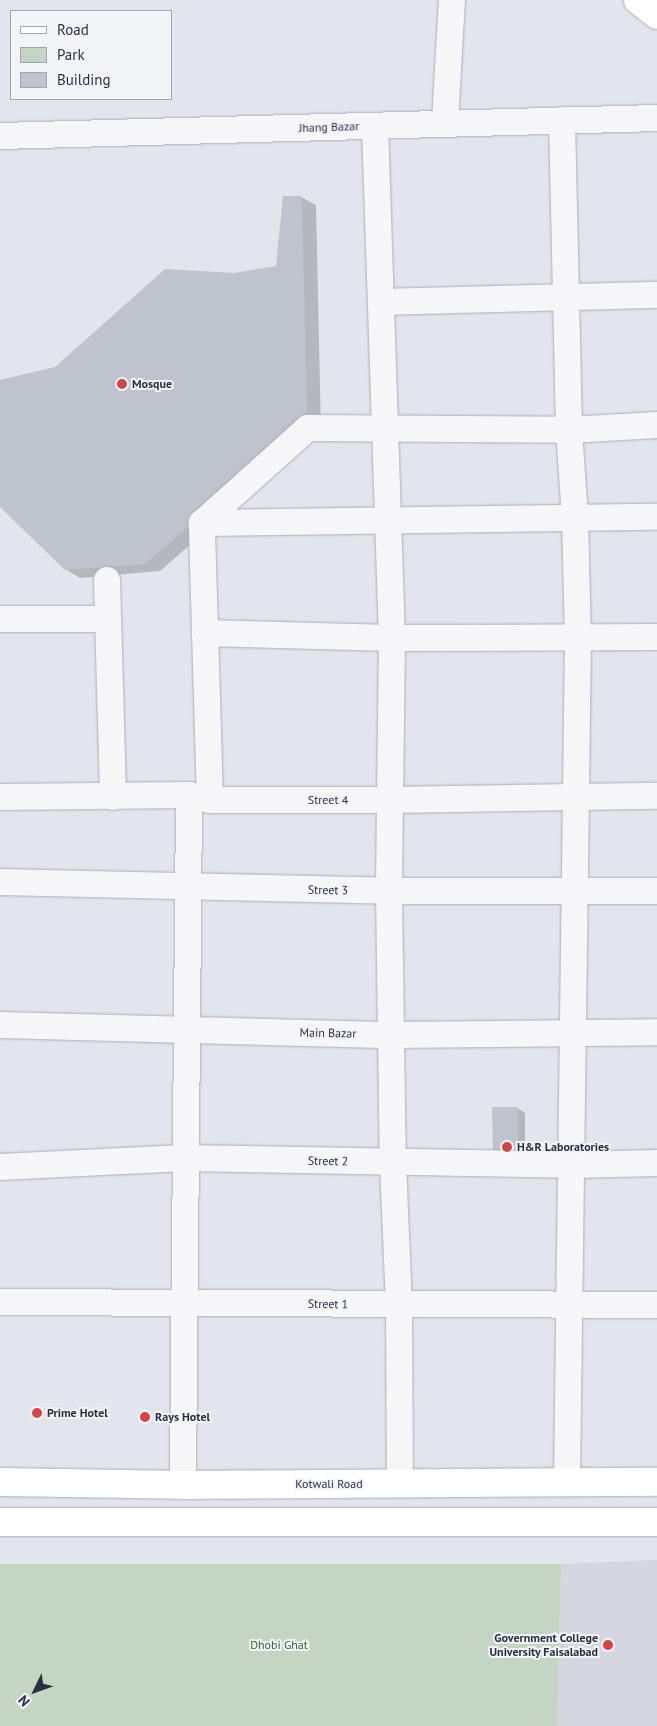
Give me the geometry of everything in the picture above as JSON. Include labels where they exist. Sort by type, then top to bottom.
[{"type":"main road","points":[[638,0],[657,15]]},
{"type":"main road","name":"Kotwali Road","points":[[0,1482],[183,1485],[657,1482]]},
{"type":"main road","points":[[0,1522],[657,1522]]},
{"type":"street","points":[[445,121],[452,0]]},
{"type":"street","name":"Jhang Bazar","points":[[0,136],[375,126],[445,121],[657,118]]},
{"type":"street","points":[[562,120],[569,430],[575,518],[578,639],[567,1482]]},
{"type":"street","points":[[375,126],[383,302],[392,638],[389,891],[393,1163],[399,1305],[400,1484]]},
{"type":"street","points":[[383,302],[657,295]]},
{"type":"street","points":[[183,1485],[188,888],[200,798],[205,633],[202,523],[308,428],[569,430],[657,425]]},
{"type":"street","points":[[202,523],[657,517]]},
{"type":"street","points":[[107,580],[113,797]]},
{"type":"street","points":[[0,619],[108,619]]},
{"type":"street","points":[[205,633],[392,638],[578,639],[657,637]]},
{"type":"street","name":"Street 4","points":[[0,797],[391,800],[575,795],[657,796]]},
{"type":"street","name":"Street 3","points":[[0,882],[188,888],[389,891],[657,891]]},
{"type":"street","name":"Main Bazar","points":[[0,1024],[391,1034],[574,1035],[657,1032]]},
{"type":"street","name":"Street 2","points":[[0,1167],[185,1158],[572,1165],[657,1163]]},
{"type":"street","name":"Street 1","points":[[0,1302],[657,1305]]},
{"type":"shaded area","name":"Government College University Faisalabad","points":[[657,1560],[657,1726],[557,1726],[561,1564]]},
{"type":"green space","name":"Dhobi Ghat","points":[[0,1564],[561,1564],[557,1726],[0,1726]]},
{"type":"building","points":[[283,196],[302,196],[307,423],[145,564],[65,570],[0,507],[0,380],[55,367],[165,269],[234,273],[276,266]]},
{"type":"building","points":[[492,1107],[518,1107],[518,1156],[493,1156]]},
{"type":"place","name":"Mosque","points":[[122,384]]},
{"type":"place","name":"H&R Laboratories","points":[[507,1147]]},
{"type":"place","name":"Prime Hotel","points":[[37,1413]]},
{"type":"place","name":"Rays Hotel","points":[[145,1417]]},
{"type":"place","name":"Government College University Faisalabad","points":[[608,1645]]}]
